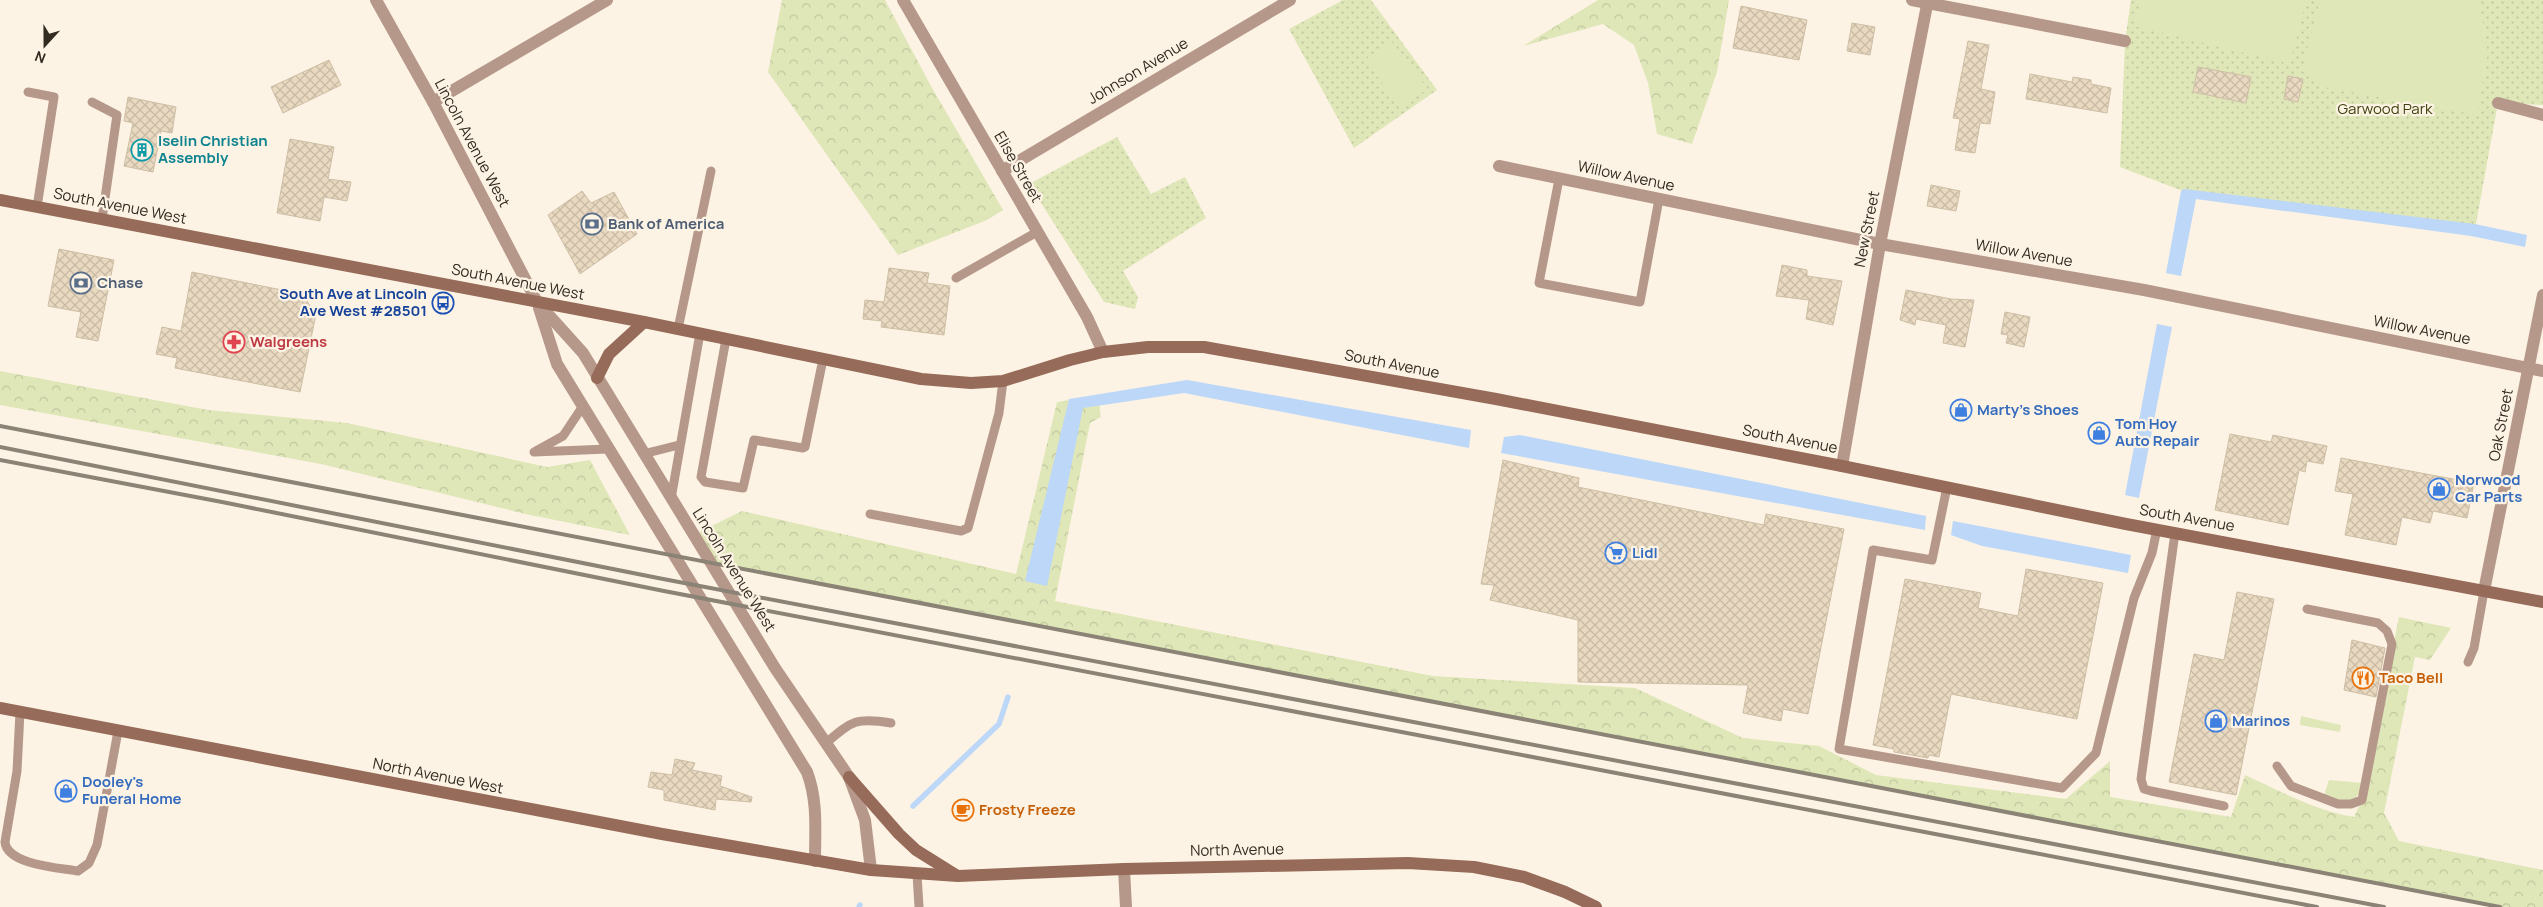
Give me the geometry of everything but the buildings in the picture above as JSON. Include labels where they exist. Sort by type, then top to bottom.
[{"type":"main road","name":"South Avenue West","points":[[0,200],[644,322],[921,378],[971,382],[1003,381],[1029,373]]},
{"type":"main road","points":[[597,378],[609,354],[644,322]]},
{"type":"main road","name":"South Avenue","points":[[1029,373],[1103,352],[1148,347],[1204,347],[1842,466],[2176,533],[2543,602]]},
{"type":"main road","name":"North Avenue West","points":[[0,708],[417,789],[872,870]]},
{"type":"main road","points":[[849,776],[899,834],[916,850],[958,876]]},
{"type":"main road","name":"North Avenue","points":[[872,870],[958,876],[1124,869],[1408,863],[1474,867],[1524,877],[1565,892],[1596,907]]},
{"type":"street","name":"Lincoln Avenue West","points":[[376,0],[433,102],[537,302],[557,364],[807,772],[813,787],[815,805],[815,861]]},
{"type":"street","points":[[433,102],[607,0]]},
{"type":"street","name":"Elise Street","points":[[903,0],[1087,317],[1103,352]]},
{"type":"street","name":"Johnson Avenue","points":[[1002,171],[1290,0]]},
{"type":"street","points":[[1912,0],[2125,40]]},
{"type":"street","name":"New Street","points":[[1842,466],[1880,244],[1928,2]]},
{"type":"street","points":[[2498,103],[2543,115]]},
{"type":"street","name":"Willow Avenue","points":[[1499,166],[1880,244],[2144,290],[2543,371]]},
{"type":"street","name":"Oak Street","points":[[2484,591],[2543,295]]},
{"type":"street","name":"Lincoln Avenue West","points":[[537,302],[583,353],[775,668],[849,776],[865,820],[872,870]]},
{"type":"street","points":[[1124,869],[1126,907]]},
{"type":"lane","points":[[28,92],[54,97],[37,206]]},
{"type":"lane","points":[[92,102],[117,115],[102,219]]},
{"type":"lane","points":[[678,329],[711,171]]},
{"type":"lane","points":[[1559,179],[1539,283],[1640,302],[1659,199]]},
{"type":"lane","points":[[956,278],[1037,232]]},
{"type":"lane","points":[[671,500],[700,333]]},
{"type":"lane","points":[[726,339],[701,478],[705,482],[743,488],[754,440],[803,448],[805,446],[823,359]]},
{"type":"lane","points":[[870,514],[961,531],[968,528],[999,413],[1003,381]]},
{"type":"lane","points":[[583,406],[563,436],[534,452],[608,449]]},
{"type":"lane","points":[[643,454],[680,445]]},
{"type":"lane","points":[[1947,487],[1932,560],[1873,550],[1839,749],[2062,788],[2096,752],[2134,598],[2152,553],[2157,529]]},
{"type":"lane","points":[[2176,533],[2140,779],[2144,789],[2224,806]]},
{"type":"lane","points":[[2468,662],[2474,648],[2484,591]]},
{"type":"lane","points":[[2277,766],[2291,786],[2300,790],[2338,804],[2351,804],[2362,800],[2392,644],[2387,631],[2378,623],[2307,609]]},
{"type":"lane","points":[[20,712],[17,770],[5,842],[9,851],[25,862],[78,871],[89,863],[97,845],[118,731]]},
{"type":"lane","points":[[826,743],[848,724],[868,719],[891,723]]},
{"type":"lane","points":[[917,874],[919,907]]},
{"type":"green space","points":[[782,0],[885,0],[931,86],[1003,210],[987,220],[898,255],[768,72]]},
{"type":"green space","points":[[1343,0],[1371,0],[1437,90],[1354,148],[1289,29]]},
{"type":"green space","points":[[1598,0],[1729,0],[1717,72],[1692,144],[1657,134],[1648,83],[1634,45],[1603,24],[1523,46]]},
{"type":"green space","name":"Garwood Park","points":[[2131,0],[2543,0],[2543,105],[2498,103],[2475,229],[2188,193],[2120,167],[2125,41]]},
{"type":"green space","points":[[2141,0],[2306,0],[2290,64],[2134,26]]},
{"type":"green space","points":[[2320,0],[2479,0],[2488,53],[2477,115],[2318,86],[2302,70]]},
{"type":"green space","points":[[1392,42],[1428,89],[1401,106],[1364,60]]},
{"type":"green space","points":[[1117,137],[1151,194],[1185,177],[1206,218],[1123,271],[1138,297],[1135,309],[1104,302],[1029,184]]},
{"type":"green space","points":[[0,371],[208,410],[347,423],[547,467],[590,460],[630,535],[530,515],[321,464],[0,405]]},
{"type":"green space","points":[[1098,396],[1101,417],[1090,423],[1055,601],[1433,676],[1635,688],[1743,738],[1819,746],[1876,775],[2066,799],[2110,761],[2110,797],[2231,817],[2245,775],[2312,805],[2354,817],[2362,800],[2399,617],[2451,628],[2430,660],[2415,657],[2384,813],[2399,841],[2543,870],[2543,907],[2502,907],[707,563],[697,533],[742,511],[1016,574],[1057,402]]},
{"type":"green space","points":[[2301,716],[2341,725],[2340,732],[2300,725]]},
{"type":"green space","points":[[2329,780],[2363,783],[2360,792],[2353,801],[2344,802],[2324,795]]},
{"type":"water","points":[[2184,189],[2475,224],[2527,235],[2525,247],[2471,236],[2196,199],[2181,276],[2166,273],[2181,191]]},
{"type":"water","points":[[2157,324],[2172,327],[2139,498],[2125,495]]},
{"type":"water","points":[[1187,380],[1471,430],[1469,448],[1184,393],[1083,408],[1047,586],[1025,581],[1069,399]]},
{"type":"water","points":[[1520,435],[1926,516],[1925,530],[1501,453],[1504,437]]},
{"type":"water","points":[[1953,521],[2131,555],[2128,573],[1982,546],[1951,535]]},
{"type":"waterway","points":[[913,806],[999,724],[1008,697]]},
{"type":"railway","points":[[0,426],[2500,907]]},
{"type":"railway","points":[[0,447],[658,578],[2384,907]]},
{"type":"railway","points":[[0,460],[222,502],[664,591],[2317,907]]},
{"type":"place","name":"Iselin Christian Assembly","points":[[142,150]]},
{"type":"place","name":"Bank of America","points":[[592,224]]},
{"type":"place","name":"Chase","points":[[81,283]]},
{"type":"place","name":"South Ave at Lincoln Ave West #28501","points":[[443,303]]},
{"type":"place","name":"Walgreens","points":[[234,342]]},
{"type":"place","name":"Marty's Shoes","points":[[1961,410]]},
{"type":"place","name":"Tom Hoy Auto Repair","points":[[2099,433]]},
{"type":"place","name":"Norwood Car Parts","points":[[2439,489]]},
{"type":"place","name":"Lidl","points":[[1616,553]]},
{"type":"place","name":"Taco Bell","points":[[2363,678]]},
{"type":"place","name":"Marinos","points":[[2216,721]]},
{"type":"place","name":"Dooley's Funeral Home","points":[[66,791]]},
{"type":"place","name":"Frosty Freeze","points":[[963,810]]}]
